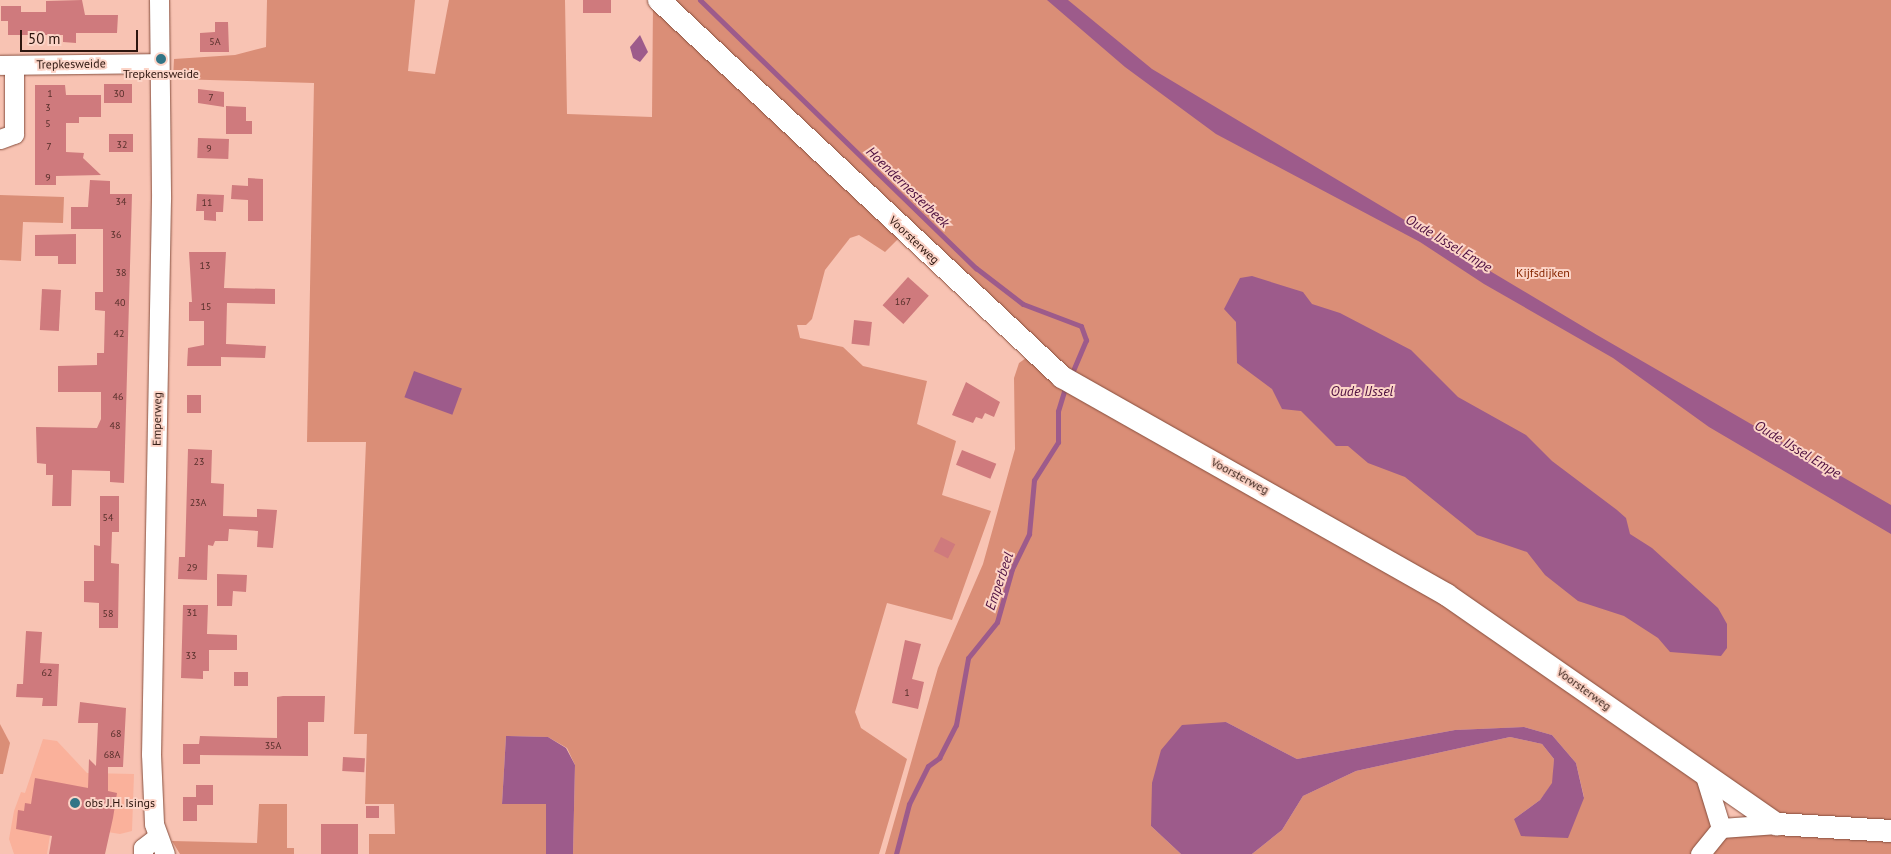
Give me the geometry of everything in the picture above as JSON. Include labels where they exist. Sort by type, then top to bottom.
[{"type":"street","name":"Emperweg","points":[[159,0],[160,199],[151,754],[152,812],[157,837],[165,854]]},
{"type":"street","name":"Voorsterweg","points":[[659,0],[1062,377],[1439,590],[1705,776],[1777,824]]},
{"type":"street","name":"Trepkesweide","points":[[0,139],[14,134],[7,65],[159,63]]},
{"type":"street","points":[[1705,776],[1721,828]]},
{"type":"street","points":[[1700,854],[1721,828],[1777,824],[1891,831]]},
{"type":"street","points":[[143,854],[143,848],[157,837]]},
{"type":"shaded area","name":"obs J.H. Isings","points":[[43,739],[57,741],[87,773],[134,774],[132,831],[120,834],[52,823],[47,854],[14,854],[9,839],[14,811],[21,792],[25,793]]},
{"type":"green space","points":[[267,0],[415,0],[408,71],[435,74],[449,0],[565,0],[567,114],[652,117],[653,3],[899,238],[885,252],[859,235],[850,238],[825,270],[812,319],[806,325],[797,325],[800,338],[843,347],[863,366],[927,381],[917,424],[956,441],[942,495],[991,511],[952,620],[887,603],[855,712],[861,728],[907,759],[879,854],[573,854],[575,765],[567,748],[548,737],[506,736],[502,804],[546,804],[546,854],[369,854],[369,834],[395,834],[394,804],[365,804],[367,734],[354,734],[366,442],[307,442],[314,83],[173,79],[174,59],[235,55],[266,47]]},
{"type":"green space","name":"Kijfsdijken","points":[[668,0],[1891,0],[1891,825],[1788,820],[1601,695],[1066,372]]},
{"type":"green space","points":[[0,195],[64,197],[63,223],[23,222],[21,261],[0,260]]},
{"type":"green space","points":[[1029,356],[1362,551],[1694,773],[1713,822],[1695,854],[1252,854],[1282,830],[1303,796],[1356,771],[1510,737],[1542,744],[1554,759],[1553,783],[1540,800],[1514,819],[1584,797],[1576,763],[1552,735],[1524,727],[1455,730],[1297,759],[1226,722],[1151,826],[1181,854],[885,854],[938,668],[983,564],[1015,449],[1014,378],[1019,363]]},
{"type":"green space","points":[[0,724],[10,743],[3,774],[0,774]]},
{"type":"green space","points":[[259,804],[287,804],[287,848],[294,848],[294,854],[180,854],[172,841],[257,843]]},
{"type":"green space","points":[[1732,831],[1891,836],[1891,854],[1705,854]]},
{"type":"water","points":[[1047,0],[1068,0],[1152,69],[1597,335],[1891,505],[1891,534],[1709,427],[1613,358],[1484,284],[1420,242],[1216,134],[1125,67]]},
{"type":"water","points":[[640,35],[648,52],[640,62],[633,58],[630,47]]},
{"type":"water","name":"Oude IJssel","points":[[1252,276],[1303,292],[1312,304],[1340,313],[1411,350],[1458,397],[1526,435],[1552,461],[1626,518],[1630,534],[1652,548],[1718,608],[1727,624],[1727,648],[1721,656],[1670,652],[1658,638],[1624,616],[1578,601],[1545,575],[1527,552],[1477,535],[1405,477],[1368,463],[1348,446],[1336,446],[1301,411],[1282,409],[1272,389],[1237,363],[1236,322],[1224,309],[1240,278]]},
{"type":"water","points":[[414,371],[462,388],[452,415],[404,397]]},
{"type":"water","points":[[1226,722],[1297,759],[1455,730],[1524,727],[1552,735],[1576,763],[1584,798],[1568,838],[1521,836],[1514,819],[1540,800],[1552,783],[1554,759],[1542,744],[1510,737],[1356,771],[1303,796],[1282,830],[1252,854],[1181,854],[1151,826],[1152,783],[1161,750],[1182,725]]},
{"type":"water","points":[[506,736],[548,737],[566,748],[575,765],[573,854],[546,854],[546,804],[502,804]]},
{"type":"building","points":[[82,0],[85,15],[118,15],[117,33],[76,33],[76,43],[63,42],[63,35],[8,35],[8,21],[1,21],[1,6],[21,6],[21,12],[46,12],[46,1]]},
{"type":"building","points":[[583,0],[611,0],[611,13],[583,13]]},
{"type":"building","points":[[215,22],[228,22],[229,52],[200,52],[200,33],[215,32]]},
{"type":"building","points":[[104,84],[132,84],[132,103],[104,103]]},
{"type":"building","points":[[35,85],[65,85],[66,95],[101,95],[101,117],[79,117],[79,123],[66,123],[66,152],[84,153],[83,158],[101,175],[56,176],[56,185],[35,185]]},
{"type":"building","points":[[198,89],[224,92],[224,107],[198,103]]},
{"type":"building","points":[[226,106],[246,107],[246,121],[252,121],[252,134],[226,134]]},
{"type":"building","points":[[109,134],[133,134],[133,152],[109,152]]},
{"type":"building","points":[[198,138],[229,139],[228,159],[197,158]]},
{"type":"building","points":[[248,178],[263,179],[263,221],[248,221],[248,200],[231,199],[232,185],[248,186]]},
{"type":"building","points":[[90,180],[110,181],[110,194],[132,194],[124,483],[110,482],[110,471],[72,470],[71,506],[52,506],[53,475],[46,475],[46,464],[37,463],[36,427],[97,428],[101,419],[101,392],[58,392],[58,366],[97,365],[97,353],[104,353],[105,311],[95,310],[95,292],[103,292],[103,229],[71,229],[71,207],[88,207]]},
{"type":"building","points":[[197,194],[224,195],[223,212],[216,212],[216,221],[204,220],[204,211],[196,211]]},
{"type":"building","points":[[76,234],[76,264],[58,264],[58,256],[35,256],[35,235]]},
{"type":"building","points":[[189,252],[226,252],[224,288],[275,289],[275,304],[227,303],[226,344],[266,346],[265,358],[221,357],[221,366],[187,366],[188,348],[204,345],[204,321],[189,321],[189,302],[192,302]]},
{"type":"building","points":[[908,277],[929,296],[903,324],[883,305]]},
{"type":"building","points":[[42,289],[61,290],[59,331],[40,330]]},
{"type":"building","points":[[854,320],[872,322],[869,346],[851,344]]},
{"type":"building","points":[[966,382],[1000,402],[994,417],[985,413],[982,419],[976,417],[973,423],[952,415]]},
{"type":"building","points":[[187,395],[201,395],[201,413],[187,413]]},
{"type":"building","points":[[188,449],[212,450],[211,483],[224,484],[223,516],[257,517],[257,509],[277,510],[273,548],[257,547],[258,531],[229,529],[228,541],[215,541],[213,546],[208,545],[207,580],[178,579],[179,557],[185,557]]},
{"type":"building","points":[[962,450],[996,464],[990,479],[956,465]]},
{"type":"building","points":[[100,496],[119,496],[119,532],[112,532],[111,563],[119,564],[118,628],[99,628],[99,603],[84,602],[84,581],[94,581],[94,545],[100,546]]},
{"type":"building","points":[[941,537],[955,544],[948,559],[934,551]]},
{"type":"building","points":[[217,574],[247,575],[246,592],[233,591],[232,606],[217,606]]},
{"type":"building","points":[[183,605],[208,605],[207,634],[237,635],[237,650],[209,650],[209,671],[203,671],[203,679],[181,678]]},
{"type":"building","points":[[26,631],[42,632],[40,663],[59,664],[57,706],[42,706],[43,698],[16,697],[17,684],[23,684]]},
{"type":"building","points":[[905,640],[921,644],[912,679],[924,682],[918,709],[892,703]]},
{"type":"building","points":[[234,672],[248,672],[248,686],[234,686]]},
{"type":"building","points":[[325,696],[324,722],[308,722],[308,756],[200,755],[200,764],[183,764],[183,744],[199,744],[200,736],[277,738],[277,697]]},
{"type":"building","points":[[80,702],[126,708],[123,767],[108,767],[108,791],[117,793],[113,818],[105,854],[49,854],[52,836],[16,829],[18,810],[24,811],[25,803],[31,804],[35,778],[88,788],[89,759],[96,766],[98,723],[78,723]]},
{"type":"building","points":[[343,757],[365,758],[364,772],[342,771]]},
{"type":"building","points":[[196,785],[213,785],[213,805],[197,805],[197,821],[183,821],[183,797],[196,797]]},
{"type":"building","points":[[366,806],[379,806],[379,818],[366,818]]},
{"type":"building","points":[[321,824],[358,824],[358,854],[321,854]]},
{"type":"waterway","name":"Hoendernesterbeek","points":[[700,0],[976,268],[1023,304],[1081,326],[1086,340],[1071,375]]},
{"type":"waterway","name":"Emperbeel","points":[[896,854],[909,804],[928,766],[939,758],[956,725],[968,658],[997,622],[1012,569],[1029,534],[1034,480],[1058,442],[1058,411],[1065,388]]},
{"type":"place","name":"Trepkensweide","points":[[161,59]]},
{"type":"place","name":"obs J.H. Isings","points":[[75,803]]},
{"type":"water label","name":"Oude IJssel Empe","points":[[1449,243]]},
{"type":"water label","name":"Oude IJssel Empe","points":[[1798,449]]}]
